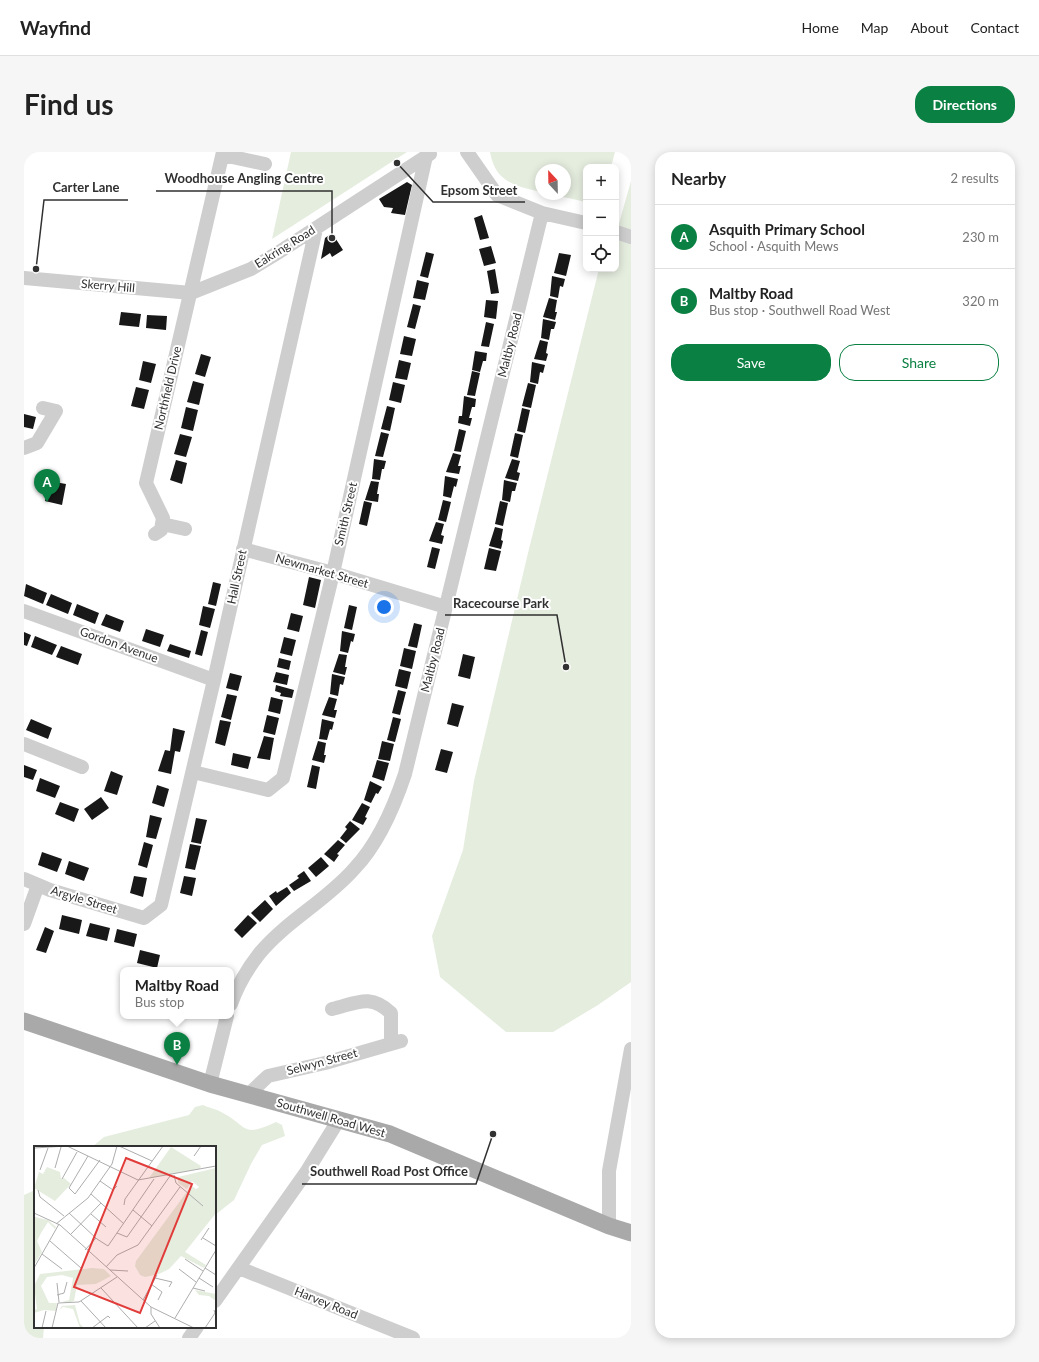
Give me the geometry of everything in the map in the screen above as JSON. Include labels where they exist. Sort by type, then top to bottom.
[{"type":"main road","name":"Southwell Road West","points":[[24,1021],[210,1084],[249,1094],[338,1121],[390,1134],[631,1234]]},
{"type":"street","points":[[467,152],[497,194],[542,213],[583,222]]},
{"type":"street","points":[[223,153],[265,164]]},
{"type":"street","name":"Northfield Drive","points":[[185,529],[159,529],[163,518],[146,483],[223,153]]},
{"type":"street","name":"Eakring Road","points":[[191,292],[251,268],[430,154]]},
{"type":"street","name":"Smith Street","points":[[193,772],[268,790],[283,778],[430,154]]},
{"type":"street","name":"Maltby Road","points":[[234,996],[259,954],[285,929],[338,886],[355,868],[372,847],[396,802],[405,774],[542,213]]},
{"type":"street","name":"Hall Street","points":[[144,918],[161,905],[193,772],[316,228]]},
{"type":"street","points":[[619,233],[631,237]]},
{"type":"street","name":"Skerry Hill","points":[[24,278],[191,292]]},
{"type":"street","points":[[24,448],[37,443],[55,411]]},
{"type":"street","name":"Newmarket Street","points":[[243,549],[332,573],[446,607]]},
{"type":"street","name":"Gordon Avenue","points":[[24,610],[214,680]]},
{"type":"street","points":[[24,744],[82,766]]},
{"type":"street","name":"Argyle Street","points":[[24,879],[38,885],[144,918]]},
{"type":"street","points":[[24,924],[38,885]]},
{"type":"street","name":"Selwyn Street","points":[[249,1094],[268,1076],[325,1063],[396,1042],[391,1013],[384,1006],[370,1000],[332,1009]]},
{"type":"street","points":[[210,1084],[226,1019]]},
{"type":"street","points":[[609,1226],[609,1171],[629,1074],[631,1049]]},
{"type":"street","points":[[216,1300],[307,1171],[338,1121]]},
{"type":"street","name":"Harvey Road","points":[[239,1268],[413,1338]]},
{"type":"street","points":[[189,1338],[196,1328]]},
{"type":"shaded area","points":[[291,152],[407,152],[272,239]]},
{"type":"shaded area","points":[[490,152],[615,152],[612,164],[583,164],[583,201],[571,199],[571,164],[535,164],[535,191],[515,185],[508,181],[496,170]]},
{"type":"shaded area","points":[[631,181],[631,982],[598,1005],[553,1032],[506,1032],[440,977],[432,936],[463,850],[474,781],[528,553],[598,272],[619,272],[619,223]]},
{"type":"shaded area","points":[[203,1105],[221,1112],[246,1129],[251,1130],[265,1127],[276,1122],[282,1125],[285,1136],[262,1145],[234,1200],[216,1214],[216,1146],[93,1146],[104,1137],[189,1115],[195,1107]]},
{"type":"shaded area","points":[[34,1190],[34,1328],[44,1328],[43,1338],[24,1338],[24,1195]]},
{"type":"building","points":[[407,182],[412,185],[405,215],[391,213],[393,208],[384,207],[379,199]]},
{"type":"building","points":[[482,215],[489,238],[480,240],[474,218]]},
{"type":"building","points":[[332,233],[343,250],[332,257],[330,253],[321,259],[325,238]]},
{"type":"building","points":[[491,246],[496,263],[484,266],[479,249]]},
{"type":"building","points":[[426,252],[434,254],[428,278],[420,276]]},
{"type":"building","points":[[559,253],[571,255],[566,276],[554,273]]},
{"type":"building","points":[[495,269],[499,293],[491,294],[487,271]]},
{"type":"building","points":[[552,276],[565,279],[563,287],[560,286],[558,298],[550,296]]},
{"type":"building","points":[[417,280],[429,283],[425,300],[413,298]]},
{"type":"building","points":[[549,298],[557,300],[555,320],[543,317]]},
{"type":"building","points":[[486,300],[498,301],[496,319],[484,317]]},
{"type":"building","points":[[413,304],[421,306],[415,329],[407,327]]},
{"type":"building","points":[[121,312],[141,314],[139,327],[119,325]]},
{"type":"building","points":[[147,315],[167,316],[166,330],[146,328]]},
{"type":"building","points":[[543,319],[556,322],[554,329],[551,329],[549,340],[541,338]]},
{"type":"building","points":[[486,322],[494,324],[489,347],[481,346]]},
{"type":"building","points":[[404,336],[416,339],[412,356],[400,354]]},
{"type":"building","points":[[540,340],[548,342],[546,353],[548,354],[546,361],[534,359]]},
{"type":"building","points":[[475,351],[487,353],[486,361],[483,361],[480,372],[472,370]]},
{"type":"building","points":[[201,354],[211,357],[205,377],[195,374]]},
{"type":"building","points":[[399,360],[411,363],[407,380],[395,378]]},
{"type":"building","points":[[143,361],[156,364],[151,383],[139,380]]},
{"type":"building","points":[[532,362],[545,365],[543,373],[540,372],[538,384],[530,382]]},
{"type":"building","points":[[472,371],[480,373],[475,396],[467,395]]},
{"type":"building","points":[[193,381],[204,384],[199,405],[187,402]]},
{"type":"building","points":[[393,382],[405,385],[401,403],[389,400]]},
{"type":"building","points":[[528,383],[536,385],[531,408],[522,406]]},
{"type":"building","points":[[136,387],[149,390],[144,409],[131,406]]},
{"type":"building","points":[[464,396],[476,399],[475,407],[472,407],[469,418],[472,418],[470,426],[458,423],[459,416],[462,416]]},
{"type":"building","points":[[387,406],[395,408],[390,431],[381,429]]},
{"type":"building","points":[[186,407],[198,410],[193,431],[181,428]]},
{"type":"building","points":[[522,408],[530,410],[525,433],[517,431]]},
{"type":"building","points":[[24,414],[36,417],[33,429],[24,427]]},
{"type":"building","points":[[459,429],[466,431],[461,452],[454,451]]},
{"type":"building","points":[[381,432],[389,434],[383,457],[375,456]]},
{"type":"building","points":[[515,433],[523,435],[518,458],[510,456]]},
{"type":"building","points":[[180,434],[192,437],[186,457],[174,454]]},
{"type":"building","points":[[453,453],[461,455],[458,466],[461,466],[459,474],[446,472]]},
{"type":"building","points":[[374,459],[386,461],[384,469],[382,469],[380,480],[372,479]]},
{"type":"building","points":[[512,459],[520,461],[517,472],[520,473],[518,481],[505,478]]},
{"type":"building","points":[[176,460],[187,463],[182,484],[170,480]]},
{"type":"building","points":[[445,476],[458,479],[456,487],[454,486],[451,498],[443,496]]},
{"type":"building","points":[[504,480],[517,483],[515,491],[512,491],[510,502],[502,500]]},
{"type":"building","points":[[49,481],[66,484],[62,505],[45,501]]},
{"type":"building","points":[[371,481],[379,482],[377,494],[379,494],[378,502],[365,500]]},
{"type":"building","points":[[443,500],[451,502],[446,522],[438,520]]},
{"type":"building","points":[[364,501],[372,503],[367,526],[359,524]]},
{"type":"building","points":[[500,501],[508,503],[503,526],[495,524]]},
{"type":"building","points":[[436,522],[444,524],[441,535],[444,536],[442,544],[429,541]]},
{"type":"building","points":[[495,527],[503,529],[501,549],[489,546]]},
{"type":"building","points":[[432,547],[440,549],[435,569],[427,567]]},
{"type":"building","points":[[489,548],[501,551],[496,571],[484,569]]},
{"type":"building","points":[[309,577],[321,580],[315,608],[303,605]]},
{"type":"building","points":[[213,582],[221,584],[216,606],[208,604]]},
{"type":"building","points":[[26,584],[47,593],[43,604],[24,596]]},
{"type":"building","points":[[51,594],[72,603],[68,614],[46,605]]},
{"type":"building","points":[[77,604],[99,613],[95,624],[73,615]]},
{"type":"building","points":[[349,605],[357,607],[352,630],[344,628]]},
{"type":"building","points":[[203,606],[215,609],[210,628],[199,625]]},
{"type":"building","points":[[291,613],[303,616],[299,632],[287,629]]},
{"type":"building","points":[[106,614],[124,621],[120,632],[101,625]]},
{"type":"building","points":[[414,623],[422,625],[417,648],[408,646]]},
{"type":"building","points":[[146,629],[164,635],[160,647],[142,641]]},
{"type":"building","points":[[201,630],[208,632],[202,656],[195,654]]},
{"type":"building","points":[[342,631],[355,634],[353,642],[351,641],[348,653],[340,651]]},
{"type":"building","points":[[24,632],[31,635],[27,646],[24,645]]},
{"type":"building","points":[[35,636],[57,645],[52,655],[31,647]]},
{"type":"building","points":[[284,637],[296,640],[292,656],[280,653]]},
{"type":"building","points":[[170,644],[191,651],[189,658],[167,651]]},
{"type":"building","points":[[61,646],[82,654],[78,665],[56,657]]},
{"type":"building","points":[[404,648],[416,651],[412,669],[400,666]]},
{"type":"building","points":[[339,654],[347,655],[345,675],[333,672]]},
{"type":"building","points":[[463,654],[475,657],[470,679],[458,676]]},
{"type":"building","points":[[279,658],[291,661],[289,670],[277,667]]},
{"type":"building","points":[[399,669],[411,672],[407,689],[395,686]]},
{"type":"building","points":[[276,672],[289,675],[287,685],[273,682]]},
{"type":"building","points":[[230,673],[242,676],[238,691],[226,688]]},
{"type":"building","points":[[332,674],[345,677],[343,685],[340,684],[338,696],[330,694]]},
{"type":"building","points":[[276,685],[294,690],[292,698],[280,696],[281,693],[275,691]]},
{"type":"building","points":[[398,690],[406,692],[400,715],[392,713]]},
{"type":"building","points":[[227,694],[237,696],[231,720],[221,717]]},
{"type":"building","points":[[271,697],[283,700],[280,714],[268,711]]},
{"type":"building","points":[[329,697],[337,699],[334,710],[337,710],[335,718],[322,715]]},
{"type":"building","points":[[452,703],[464,706],[458,727],[447,724]]},
{"type":"building","points":[[267,715],[279,718],[275,735],[263,732]]},
{"type":"building","points":[[393,717],[401,719],[395,742],[387,740]]},
{"type":"building","points":[[31,719],[52,728],[48,739],[26,730]]},
{"type":"building","points":[[322,719],[334,722],[327,740],[319,739]]},
{"type":"building","points":[[220,720],[231,722],[225,746],[215,743]]},
{"type":"building","points":[[173,728],[185,731],[180,752],[175,751],[171,774],[158,771],[165,750],[170,751]]},
{"type":"building","points":[[264,736],[274,738],[270,760],[257,758]]},
{"type":"building","points":[[318,741],[326,743],[324,763],[312,760]]},
{"type":"building","points":[[382,741],[394,744],[390,761],[378,759]]},
{"type":"building","points":[[441,749],[453,752],[447,773],[435,770]]},
{"type":"building","points":[[233,753],[251,757],[248,769],[231,765]]},
{"type":"building","points":[[377,760],[389,763],[384,781],[372,777]]},
{"type":"building","points":[[24,765],[37,770],[33,780],[24,777]]},
{"type":"building","points":[[312,765],[320,767],[316,789],[307,787]]},
{"type":"building","points":[[111,771],[123,776],[117,795],[104,791]]},
{"type":"building","points":[[40,778],[60,786],[55,798],[36,791]]},
{"type":"building","points":[[370,781],[382,787],[378,794],[376,793],[371,803],[364,800]]},
{"type":"building","points":[[157,785],[169,789],[164,807],[152,803]]},
{"type":"building","points":[[101,797],[109,808],[92,820],[84,809]]},
{"type":"building","points":[[60,802],[79,809],[74,822],[55,814]]},
{"type":"building","points":[[362,803],[370,807],[363,825],[352,820]]},
{"type":"building","points":[[150,815],[162,818],[156,839],[146,837]]},
{"type":"building","points":[[196,818],[207,820],[201,844],[191,842]]},
{"type":"building","points":[[350,821],[360,829],[346,843],[340,838],[347,829],[345,827]]},
{"type":"building","points":[[338,840],[345,845],[337,854],[339,855],[334,862],[324,854]]},
{"type":"building","points":[[144,842],[153,845],[147,868],[138,865]]},
{"type":"building","points":[[190,844],[201,846],[195,870],[185,868]]},
{"type":"building","points":[[42,852],[62,859],[57,872],[38,865]]},
{"type":"building","points":[[321,857],[329,866],[316,877],[308,868]]},
{"type":"building","points":[[69,861],[89,868],[84,881],[65,874]]},
{"type":"building","points":[[304,871],[311,881],[294,891],[289,885],[299,878],[297,876]]},
{"type":"building","points":[[134,876],[147,878],[143,897],[130,893]]},
{"type":"building","points":[[184,876],[196,878],[192,896],[180,893]]},
{"type":"building","points":[[287,887],[291,893],[276,906],[269,896],[276,891],[277,893]]},
{"type":"building","points":[[265,900],[273,909],[260,922],[251,913]]},
{"type":"building","points":[[62,915],[82,920],[79,934],[59,929]]},
{"type":"building","points":[[248,915],[257,923],[242,938],[234,930]]},
{"type":"building","points":[[90,923],[110,928],[107,941],[86,936]]},
{"type":"building","points":[[45,927],[54,931],[46,953],[36,950]]},
{"type":"building","points":[[117,929],[137,934],[134,947],[114,942]]},
{"type":"building","points":[[140,950],[160,955],[157,967],[137,963]]},
{"type":"place","name":"Epsom Street","points":[[397,163]]},
{"type":"place","name":"Woodhouse Angling Centre","points":[[332,238]]},
{"type":"place","name":"Carter Lane","points":[[36,269]]},
{"type":"place","name":"Asquith Primary School","points":[[47,502]]},
{"type":"place","name":"Racecourse Park","points":[[566,667]]},
{"type":"place","name":"Maltby Road","points":[[177,1065]]},
{"type":"place","name":"Southwell Road Post Office","points":[[493,1134]]}]
